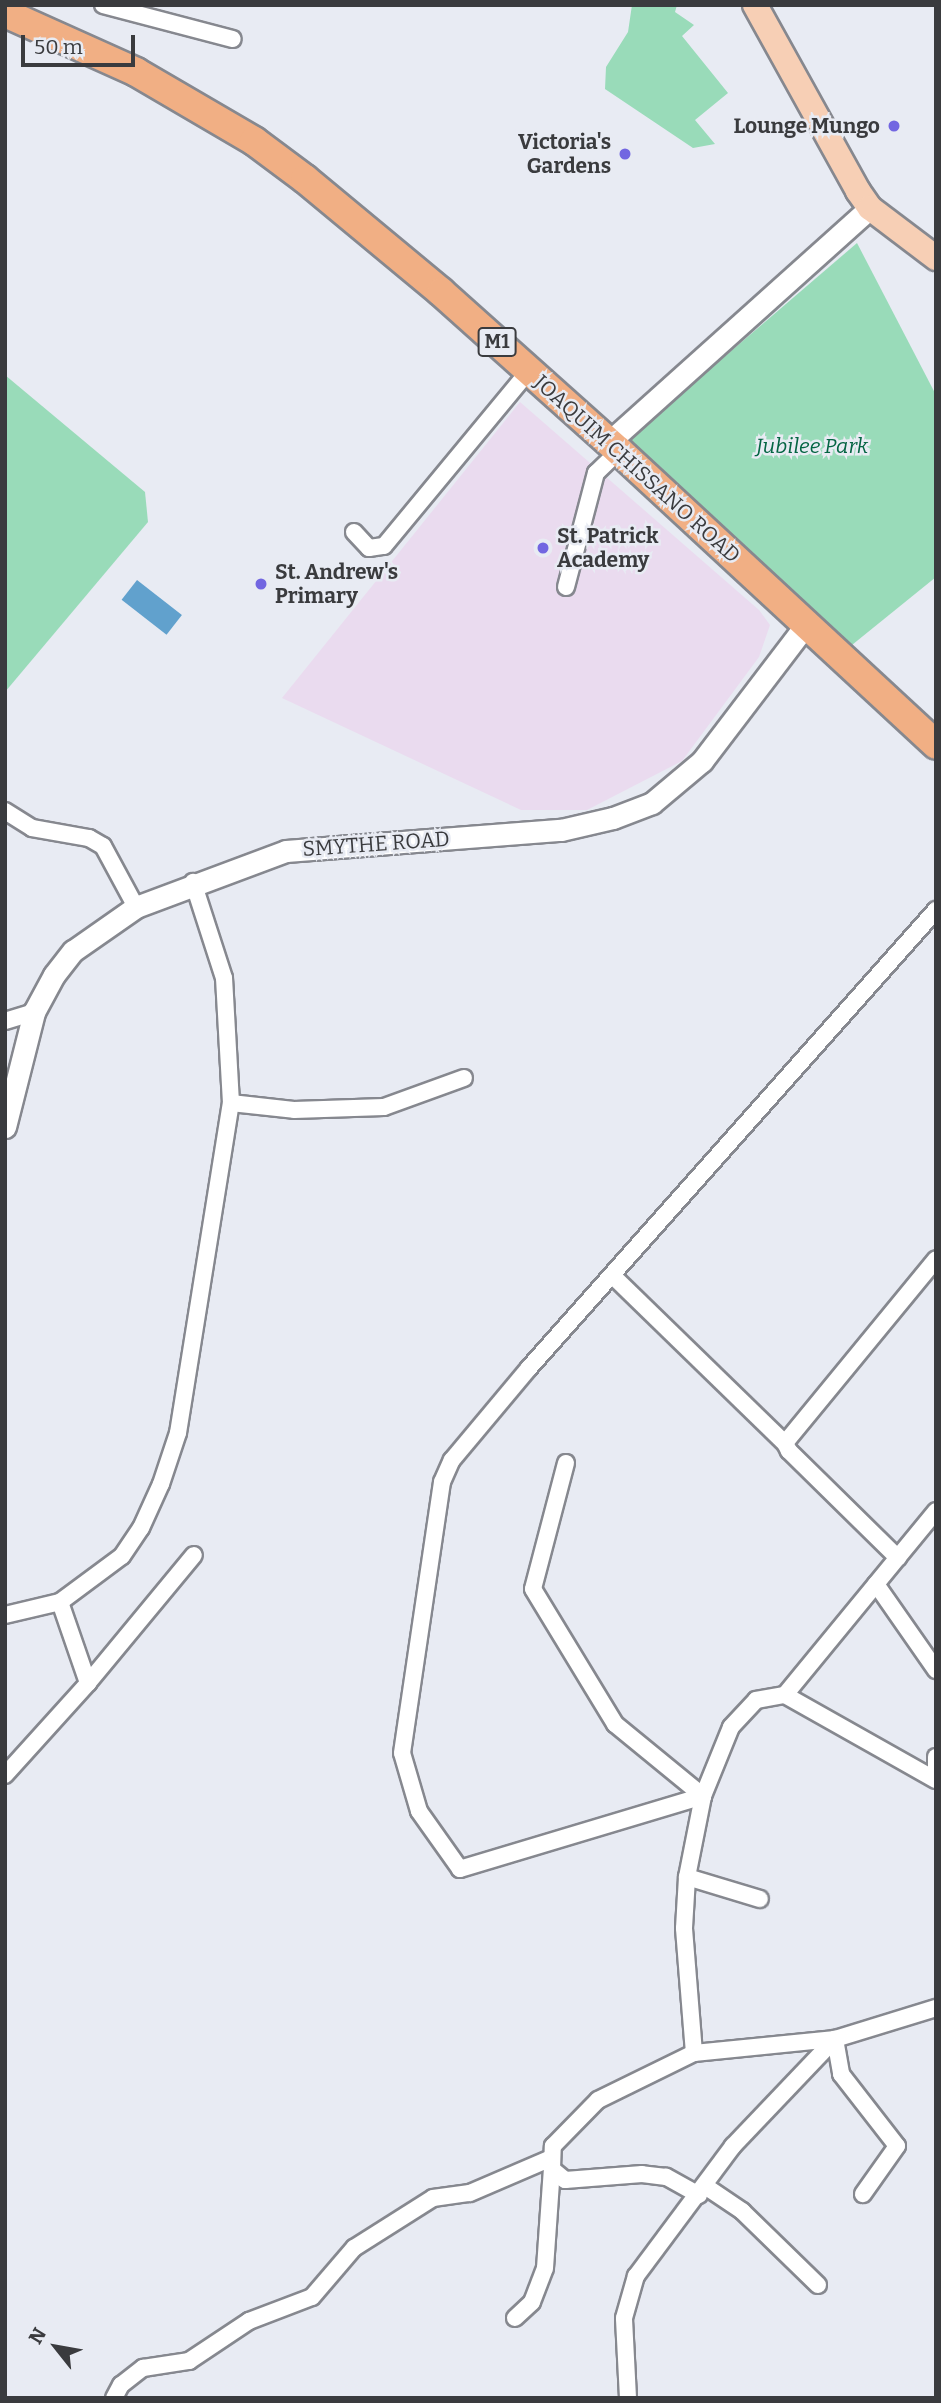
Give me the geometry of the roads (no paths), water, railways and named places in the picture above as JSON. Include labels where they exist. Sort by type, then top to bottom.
[{"type":"highway","name":"JOAQUIM CHISSANO ROAD","points":[[5,13],[136,72],[254,141],[441,292],[807,623],[936,745]]},
{"type":"main road","points":[[763,10],[811,114],[870,208],[933,248]]},
{"type":"street","points":[[103,5],[233,39]]},
{"type":"street","points":[[566,587],[596,473],[614,447],[870,208]]},
{"type":"street","points":[[354,532],[369,548],[384,546],[529,371]]},
{"type":"street","name":"SMYTHE ROAD","points":[[5,1127],[34,1012],[73,951],[136,907],[193,882],[286,851],[561,830],[613,818],[652,803],[702,761],[807,623]]},
{"type":"street","points":[[5,810],[50,834],[89,838],[103,846],[136,907]]},
{"type":"street","points":[[5,1615],[60,1602],[122,1556],[161,1484],[178,1433],[231,1103],[224,978],[193,882]]},
{"type":"street","points":[[703,1796],[460,1868],[419,1811],[405,1771],[402,1753],[442,1482],[452,1460],[512,1388],[936,909]]},
{"type":"street","points":[[5,1021],[34,1012]]},
{"type":"street","points":[[231,1103],[294,1110],[384,1107],[464,1078]]},
{"type":"street","points":[[785,1443],[936,1259]]},
{"type":"street","points":[[612,1276],[785,1443],[789,1451],[898,1558]]},
{"type":"street","points":[[566,1463],[533,1589],[615,1724],[703,1796]]},
{"type":"street","points":[[785,1695],[936,1511]]},
{"type":"street","points":[[5,1775],[88,1683],[194,1555]]},
{"type":"street","points":[[876,1584],[936,1670]]},
{"type":"street","points":[[60,1602],[88,1683]]},
{"type":"street","points":[[694,2053],[684,1928],[687,1878],[703,1796],[737,1719],[757,1700],[785,1695],[936,1780]]},
{"type":"street","points":[[936,1757],[936,1772]]},
{"type":"street","points":[[687,1878],[760,1899]]},
{"type":"street","points":[[515,2318],[532,2302],[545,2268],[551,2164],[562,2132],[598,2100],[694,2053],[835,2039],[936,2008]]},
{"type":"street","points":[[628,2398],[626,2300],[636,2276],[733,2147],[835,2039]]},
{"type":"street","points":[[835,2039],[841,2074],[897,2146],[863,2194]]},
{"type":"street","points":[[551,2164],[565,2180],[642,2174],[666,2177],[702,2190],[742,2211],[818,2285]]},
{"type":"street","points":[[114,2398],[121,2385],[142,2368],[189,2361],[249,2321],[312,2297],[354,2248],[433,2198],[470,2193],[551,2164]]},
{"type":"water","points":[[137,580],[182,615],[167,635],[122,600]]},
{"type":"place","name":"Lounge Mungo","points":[[894,126]]},
{"type":"place","name":"Victoria's Gardens","points":[[625,154]]},
{"type":"place","name":"St. Patrick Academy","points":[[543,548]]},
{"type":"place","name":"St. Andrew's Primary","points":[[261,584]]},
{"type":"park label","name":"Jubilee Park","points":[[812,446]]}]
